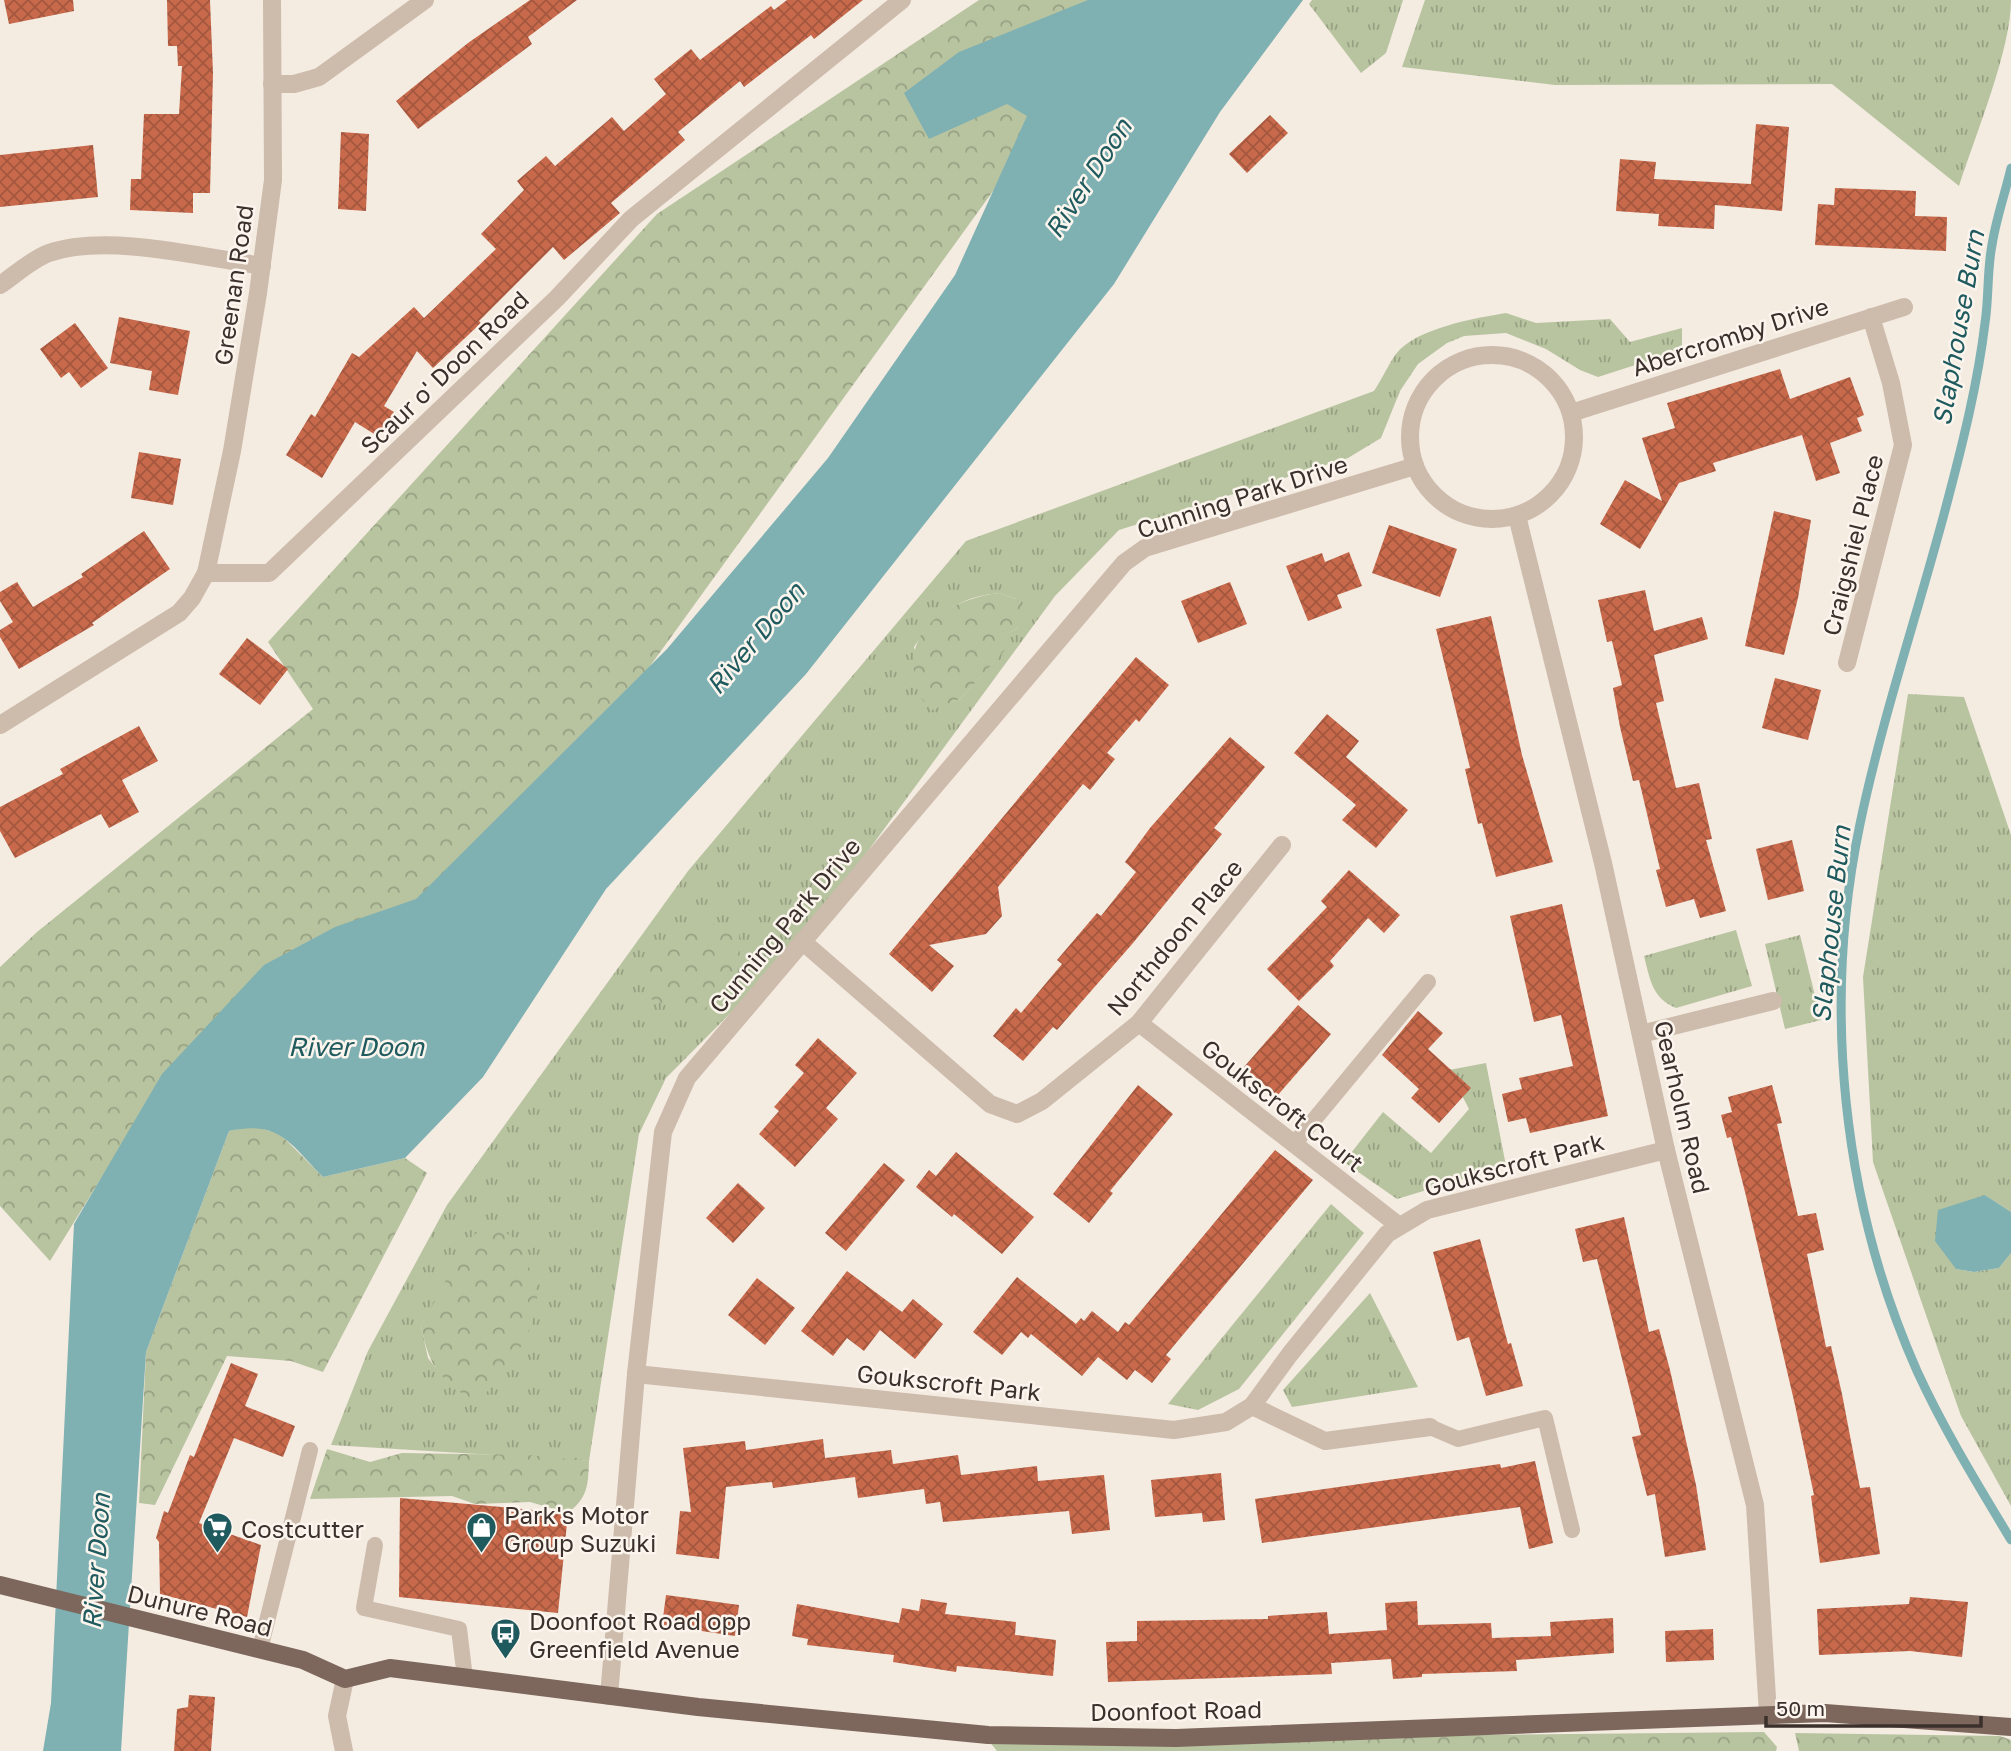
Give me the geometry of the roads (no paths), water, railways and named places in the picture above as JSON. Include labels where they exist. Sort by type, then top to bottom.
[{"type":"main road","name":"Dunure Road","points":[[0,1585],[303,1660],[345,1679]]},
{"type":"main road","name":"Doonfoot Road","points":[[345,1679],[390,1668],[711,1709],[1014,1735],[1176,1738],[1825,1713],[2011,1727]]},
{"type":"street","name":"Greenan Road","points":[[206,573],[232,451],[274,180],[271,0]]},
{"type":"street","points":[[272,84],[294,84],[319,77],[425,0]]},
{"type":"street","name":"Scaur o' Doon Road","points":[[206,573],[269,573],[557,298],[631,219],[902,0]]},
{"type":"street","points":[[0,285],[46,254],[78,244],[155,250],[262,266]]},
{"type":"street","name":"Abercromby Drive","points":[[1571,413],[1904,307]]},
{"type":"street","name":"Craigshiel Place","points":[[1847,663],[1903,445],[1891,383],[1871,317]]},
{"type":"street","points":[[1501,355],[1524,361],[1552,382],[1571,413],[1574,434],[1572,455],[1565,475],[1553,493],[1517,516],[1476,518],[1456,511],[1439,500],[1425,485],[1415,466],[1410,443],[1412,419],[1420,397],[1434,378],[1454,364],[1477,356],[1501,355]]},
{"type":"street","name":"Cunning Park Drive","points":[[609,1696],[636,1374],[663,1132],[687,1079],[1124,564],[1144,548],[1415,466]]},
{"type":"street","name":"Gearholm Road","points":[[1517,516],[1603,863],[1666,1150],[1755,1505],[1768,1714]]},
{"type":"street","points":[[0,725],[178,613],[206,573]]},
{"type":"street","name":"Northdoon Place","points":[[802,941],[990,1104],[1017,1114],[1042,1101],[1139,1023],[1282,845]]},
{"type":"street","points":[[1641,1034],[1773,1001]]},
{"type":"street","name":"Goukscroft Court","points":[[1139,1023],[1398,1225]]},
{"type":"street","name":"Goukscroft Park","points":[[636,1374],[1174,1430],[1226,1422],[1252,1406],[1290,1354],[1398,1225],[1427,1210],[1666,1150]]},
{"type":"street","points":[[1252,1406],[1325,1441],[1430,1427]]},
{"type":"street","points":[[344,1751],[337,1716],[345,1679]]},
{"type":"lane","points":[[1294,1144],[1428,982]]},
{"type":"lane","points":[[1430,1427],[1458,1438],[1545,1418],[1572,1530]]},
{"type":"lane","points":[[260,1649],[310,1450]]},
{"type":"lane","points":[[375,1545],[364,1608],[459,1629],[465,1678]]},
{"type":"water","name":"River Doon","points":[[1088,0],[1303,0],[1220,112],[1114,284],[806,674],[606,889],[483,1077],[405,1158],[323,1177],[292,1145],[272,1132],[246,1128],[229,1131],[146,1352],[121,1751],[43,1751],[51,1703],[74,1224],[162,1074],[264,965],[335,927],[416,899],[667,649],[828,458],[955,275],[1027,116],[1007,104],[929,139],[904,93],[959,52]]},
{"type":"water","points":[[1985,1195],[2011,1212],[2011,1253],[1999,1268],[1974,1272],[1956,1269],[1935,1241],[1938,1210]]},
{"type":"waterway","name":"Slaphouse Burn","points":[[2011,168],[1992,245],[1982,345],[1964,434],[1860,824],[1848,893],[1842,962],[1846,1102],[1856,1171],[1871,1240],[1891,1306],[1917,1371],[1938,1415],[2011,1540]]},
{"type":"place","name":"Costcutter","points":[[218,1555]]},
{"type":"place","name":"Park's Motor Group Suzuki","points":[[481,1555]]},
{"type":"place","name":"Doonfoot Road opp Greenfield Avenue","points":[[506,1661]]}]
